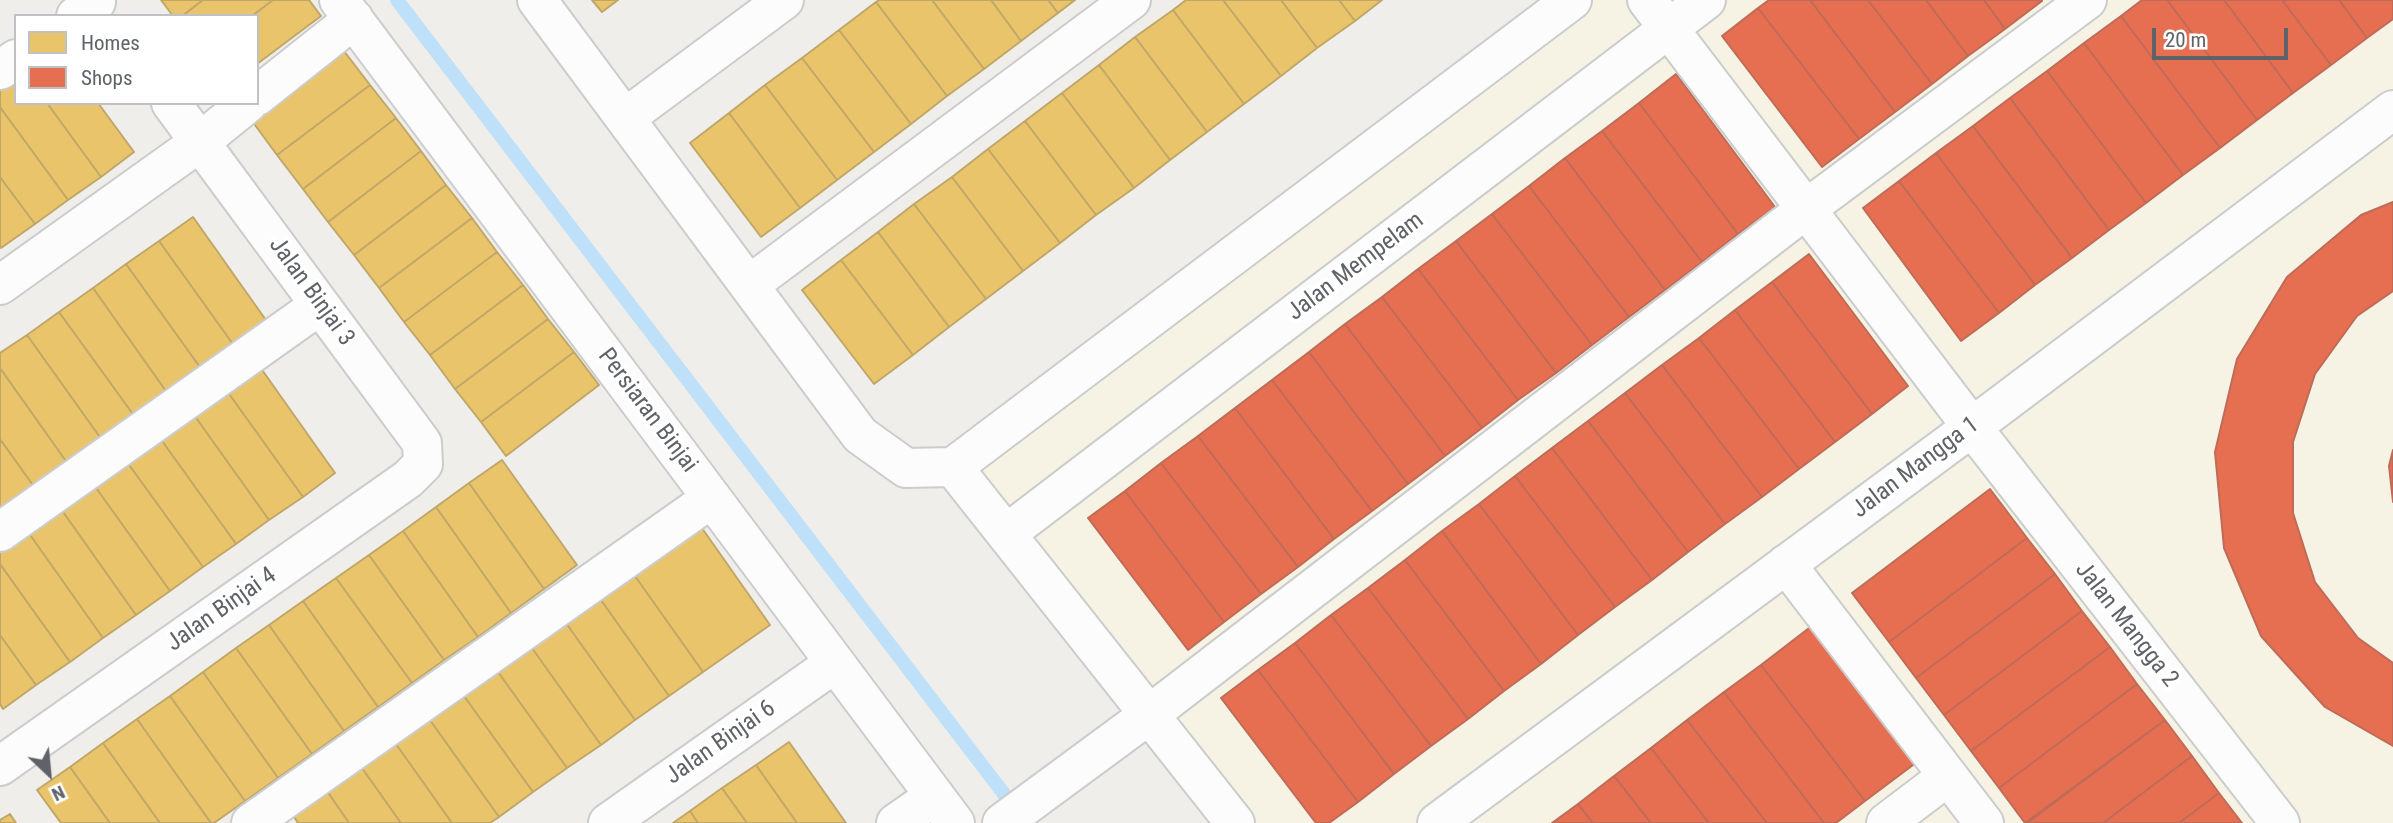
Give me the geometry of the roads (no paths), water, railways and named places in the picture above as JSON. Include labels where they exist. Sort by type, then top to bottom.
[{"type":"street","points":[[537,0],[860,435],[906,468],[953,467],[1572,0]]},
{"type":"street","points":[[625,118],[784,0]]},
{"type":"street","points":[[749,285],[1131,0]]},
{"type":"street","name":"Jalan Mempelam","points":[[1006,534],[1658,14],[1706,0]]},
{"type":"street","points":[[1002,823],[1150,714],[1806,209],[2087,0]]},
{"type":"street","points":[[259,94],[346,10]]},
{"type":"street","name":"Persiaran Binjai","points":[[346,10],[945,810]]},
{"type":"street","name":"Jalan Mangga 2","points":[[1658,14],[1972,426],[2280,823]]},
{"type":"street","name":"Jalan Binjai 3","points":[[173,105],[422,443]]},
{"type":"street","points":[[0,285],[200,142],[246,105]]},
{"type":"street","name":"Jalan Mangga 1","points":[[1437,823],[2393,110]]},
{"type":"street","points":[[0,532],[320,305]]},
{"type":"street","name":"Jalan Binjai 4","points":[[0,766],[408,479],[424,464],[422,443]]},
{"type":"street","points":[[953,467],[1235,823]]},
{"type":"street","points":[[251,823],[712,498]]},
{"type":"street","points":[[1787,564],[1984,823]]},
{"type":"street","name":"Jalan Binjai 6","points":[[608,823],[835,663]]},
{"type":"street","points":[[1886,823],[1948,776]]},
{"type":"street","points":[[897,823],[945,810]]},
{"type":"waterway","points":[[397,0],[1017,811]]}]
